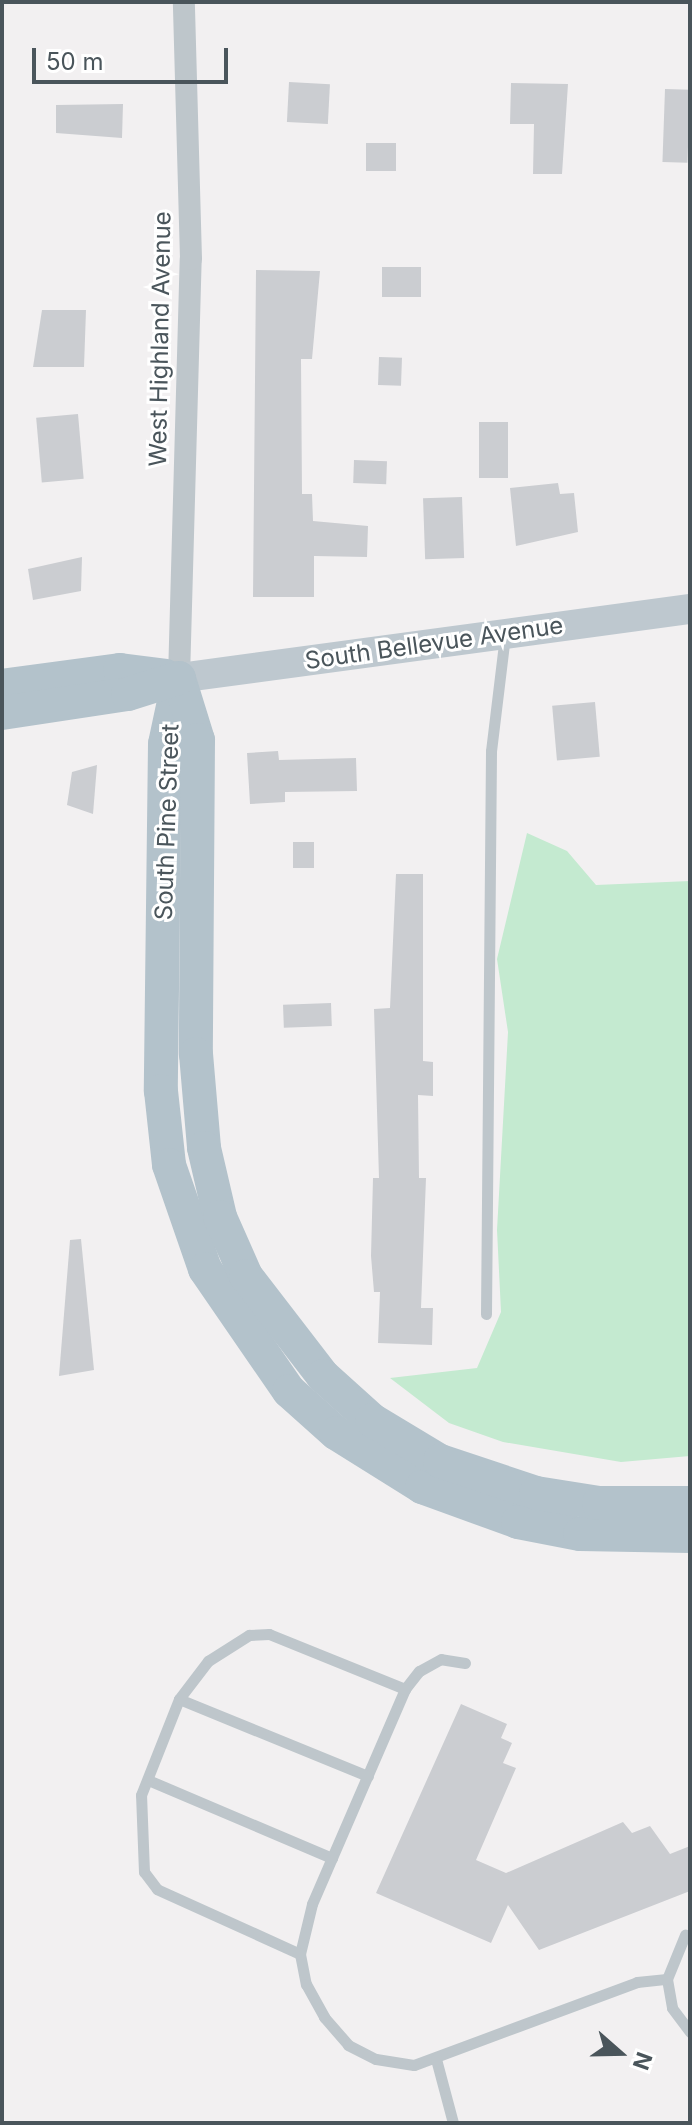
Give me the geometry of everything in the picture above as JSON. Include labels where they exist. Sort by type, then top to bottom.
[{"type":"main road","name":"South Bellevue Avenue","points":[[2,686],[120,670],[179,678]]},
{"type":"main road","name":"South Bellevue Avenue","points":[[2,713],[128,694],[179,678]]},
{"type":"main road","name":"South Pine Street","points":[[179,678],[198,740],[196,1054],[204,1148],[220,1217],[246,1276],[323,1376],[372,1420],[440,1461],[536,1493],[599,1503],[690,1503]]},
{"type":"main road","name":"South Pine Street","points":[[179,678],[165,744],[161,1091],[169,1165],[205,1269],[289,1391],[336,1433],[422,1487],[549,1528],[690,1536]]},
{"type":"street","name":"West Highland Avenue","points":[[179,678],[191,259],[184,2]]},
{"type":"street","name":"South Bellevue Avenue","points":[[179,678],[690,609]]},
{"type":"lane","points":[[486,1314],[491,751],[505,634]]},
{"type":"lane","points":[[300,1954],[157,1889],[144,1872],[141,1795],[179,1699],[208,1661],[249,1635],[269,1634],[405,1689]]},
{"type":"lane","points":[[465,1663],[441,1659],[419,1671],[405,1689],[312,1904],[300,1954],[306,1984],[348,2045],[376,2059],[414,2065],[637,1982],[667,1979]]},
{"type":"lane","points":[[179,1699],[368,1776]]},
{"type":"lane","points":[[148,1780],[332,1858]]},
{"type":"lane","points":[[685,1935],[667,1979],[672,2008],[690,2032]]},
{"type":"lane","points":[[436,2059],[453,2123]]},
{"type":"green space","points":[[527,833],[567,851],[596,885],[690,881],[690,1456],[621,1462],[503,1442],[449,1423],[390,1378],[477,1368],[501,1312],[497,1230],[508,1032],[497,959]]},
{"type":"building","points":[[289,82],[330,84],[328,124],[287,122]]},
{"type":"building","points":[[511,83],[568,84],[562,174],[533,174],[534,124],[510,124]]},
{"type":"building","points":[[665,89],[690,90],[687,163],[662,162]]},
{"type":"building","points":[[123,104],[122,138],[56,133],[56,105]]},
{"type":"building","points":[[366,143],[396,143],[396,171],[366,171]]},
{"type":"building","points":[[382,267],[421,267],[421,297],[382,297]]},
{"type":"building","points":[[256,270],[320,271],[312,359],[301,359],[302,494],[312,494],[313,521],[368,526],[367,557],[314,556],[314,597],[253,597]]},
{"type":"building","points":[[42,310],[86,310],[84,367],[33,367]]},
{"type":"building","points":[[379,357],[402,358],[401,386],[378,385]]},
{"type":"building","points":[[78,414],[84,479],[42,482],[36,418]]},
{"type":"building","points":[[479,422],[508,422],[508,478],[479,478]]},
{"type":"building","points":[[354,460],[387,461],[386,484],[353,483]]},
{"type":"building","points":[[558,483],[560,494],[574,493],[578,532],[516,546],[510,488]]},
{"type":"building","points":[[462,497],[464,558],[425,559],[423,498]]},
{"type":"building","points":[[82,557],[81,591],[33,600],[28,569]]},
{"type":"building","points":[[595,702],[600,757],[557,761],[552,706]]},
{"type":"building","points":[[278,751],[279,760],[356,758],[357,791],[285,792],[285,802],[250,804],[247,753]]},
{"type":"building","points":[[97,765],[93,814],[67,805],[72,772]]},
{"type":"building","points":[[293,842],[314,842],[314,868],[293,868]]},
{"type":"building","points":[[396,874],[423,874],[423,1061],[433,1062],[433,1096],[418,1095],[419,1178],[426,1178],[421,1308],[433,1308],[432,1345],[378,1343],[380,1292],[374,1292],[371,1256],[373,1178],[379,1178],[374,1009],[390,1008]]},
{"type":"building","points":[[331,1003],[332,1026],[284,1028],[283,1005]]},
{"type":"building","points":[[81,1239],[94,1370],[59,1376],[70,1240]]},
{"type":"building","points":[[461,1704],[507,1724],[501,1738],[512,1743],[503,1763],[516,1768],[476,1860],[506,1873],[623,1822],[632,1833],[650,1826],[670,1854],[690,1846],[690,1891],[539,1950],[508,1905],[491,1943],[376,1893]]}]
